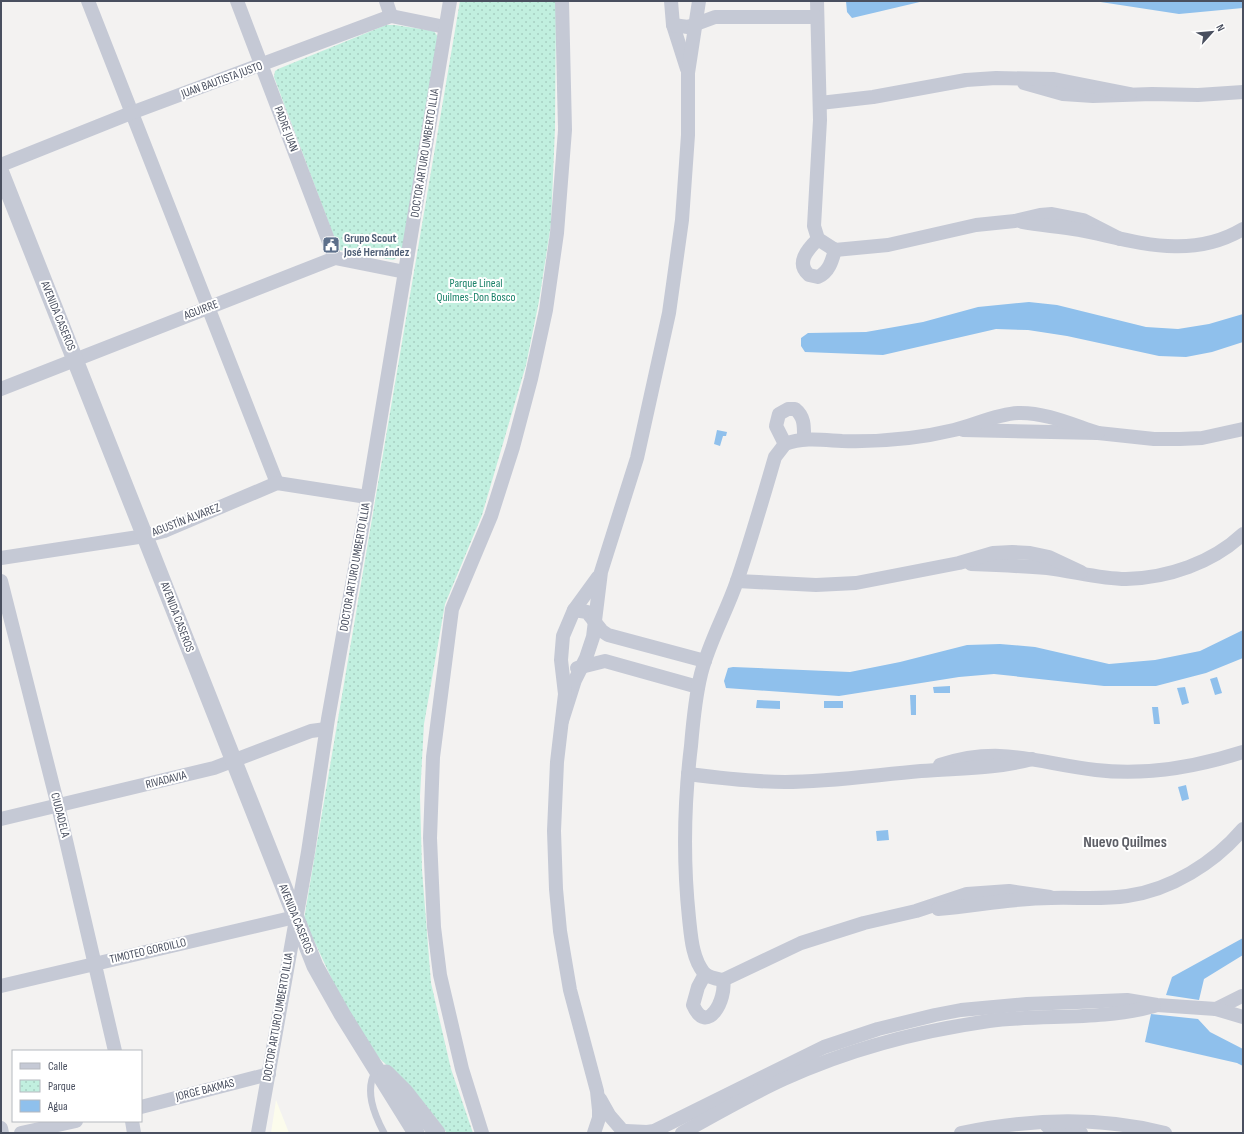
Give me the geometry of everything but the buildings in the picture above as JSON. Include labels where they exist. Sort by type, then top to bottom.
[{"type":"street","points":[[88,1],[277,483],[367,497]]},
{"type":"street","name":"PADRE JUAN","points":[[237,1],[335,258]]},
{"type":"street","points":[[386,1],[391,16],[446,27]]},
{"type":"street","name":"DOCTOR ARTURO UMBERTO ILLIA","points":[[258,1133],[295,917],[308,852],[326,729],[367,497],[450,1]]},
{"type":"street","points":[[482,1132],[451,1030],[438,961],[434,927],[430,838],[433,757],[452,609],[491,516],[511,454],[546,310],[557,233],[565,130],[562,1]]},
{"type":"street","points":[[670,1],[673,25],[688,73]]},
{"type":"street","points":[[562,721],[575,680],[590,648],[601,572],[637,458],[669,313],[686,181],[688,73],[699,1]]},
{"type":"street","points":[[817,1],[816,16],[820,103],[814,226],[818,239],[835,250],[888,244],[976,225],[1016,221],[1040,215],[1065,215],[1083,220],[1120,239],[1160,246],[1188,246],[1213,241],[1243,229]]},
{"type":"street","name":"JUAN BAUTISTA JUSTO","points":[[1,165],[131,113],[262,66],[391,16]]},
{"type":"street","points":[[673,25],[688,28],[715,17],[816,16]]},
{"type":"street","points":[[820,103],[874,97],[966,80],[996,78],[1054,79],[1130,94],[1198,96],[1243,92]]},
{"type":"street","name":"AVENIDA CASEROS","points":[[1,173],[295,917],[325,985],[416,1133]]},
{"type":"street","points":[[818,239],[810,247],[803,260],[802,265],[808,275],[818,277],[827,271],[833,260],[835,250]]},
{"type":"street","points":[[335,258],[405,272]]},
{"type":"street","name":"AGUIRRE","points":[[1,389],[335,258]]},
{"type":"street","points":[[785,444],[776,426],[779,414],[788,409],[795,409],[801,416],[803,421],[804,439]]},
{"type":"street","points":[[1243,429],[1202,438],[1180,439],[1154,439],[1098,432],[955,430],[895,440],[854,441],[804,439],[785,444],[776,457],[737,581],[705,660],[698,687],[688,774],[685,846],[686,892],[695,955],[705,974],[723,980],[801,943],[864,923],[916,911],[953,898],[978,892],[1009,890],[1050,898],[1099,898],[1126,896],[1166,885],[1200,867],[1220,852],[1243,829]]},
{"type":"street","name":"AGUSTÍN ÁLVAREZ","points":[[1,558],[145,536],[164,530],[277,483]]},
{"type":"street","points":[[737,581],[842,585],[871,581],[958,564],[997,553],[1030,553],[1048,557],[1081,572],[1126,578],[1165,574],[1188,568],[1223,550],[1243,534]]},
{"type":"street","points":[[594,1133],[599,1118],[597,1091],[570,990],[560,931],[556,889],[555,797],[565,686],[561,660],[563,636],[574,610],[593,586],[601,572]]},
{"type":"street","name":"CIUDADELA","points":[[1,581],[58,806],[115,1050]]},
{"type":"street","points":[[574,610],[587,612],[595,620],[602,631],[608,635],[705,660]]},
{"type":"street","points":[[561,660],[568,666],[581,668],[591,663],[605,661],[698,687]]},
{"type":"street","name":"RIVADAVIA","points":[[1,819],[234,762],[311,731],[326,729]]},
{"type":"street","points":[[688,774],[783,782],[923,771],[971,757],[999,755],[1096,770],[1140,772],[1208,762],[1243,752]]},
{"type":"street","name":"TIMOTEO GORDILLO","points":[[1,986],[295,917]]},
{"type":"street","points":[[705,974],[698,987],[693,1005],[696,1012],[701,1015],[710,1016],[719,1006],[724,986],[723,980]]},
{"type":"street","points":[[1216,1009],[1242,996]]},
{"type":"street","points":[[1242,996],[1239,1005],[1243,1016]]},
{"type":"street","points":[[598,1133],[606,1130],[647,1132],[661,1128],[804,1056],[850,1037],[961,1010],[1020,1004],[1127,1000],[1157,1005],[1216,1009],[1243,1016]]},
{"type":"street","points":[[1062,1003],[1062,1017]]},
{"type":"street","points":[[682,1133],[784,1079],[825,1062],[883,1042],[939,1029],[1016,1018],[1062,1017],[1128,1012],[1157,1005]]},
{"type":"street","name":"AVENIDA CASEROS","points":[[368,1054],[405,1092],[437,1133]]},
{"type":"street","name":"JORGE BAKMAS","points":[[142,1106],[269,1074]]},
{"type":"street","points":[[597,1091],[609,1115],[625,1131]]},
{"type":"street","points":[[961,1133],[994,1127],[1063,1121],[1103,1122],[1165,1133]]},
{"type":"street","points":[[21,1133],[71,1122]]},
{"type":"street","points":[[132,1122],[134,1133]]},
{"type":"street","points":[[1039,1124],[1061,1130],[1081,1133]]},
{"type":"street","points":[[1,1128],[2,1133]]},
{"type":"lane","points":[[376,1070],[369,1087],[370,1095],[384,1133]]},
{"type":"shaded area","points":[[276,1100],[289,1133],[271,1133]]},
{"type":"green space","name":"Parque Lineal Quilmes-Don Bosco","points":[[460,1],[556,1],[555,128],[551,224],[539,301],[526,365],[482,515],[445,604],[424,724],[420,796],[422,870],[431,983],[451,1069],[473,1133],[447,1133],[428,1108],[405,1082],[379,1058],[342,1001],[304,919]]},
{"type":"green space","points":[[386,25],[434,31],[440,40],[402,255],[393,260],[339,250],[274,77],[275,71],[278,69]]},
{"type":"water","points":[[846,1],[924,1],[852,18],[847,12]]},
{"type":"water","points":[[1094,1],[1243,1],[1243,8],[1179,14]]},
{"type":"water","points":[[1029,302],[1057,305],[1146,327],[1178,329],[1209,324],[1243,314],[1243,342],[1212,352],[1186,357],[1159,356],[1067,336],[1028,330],[996,329],[883,355],[805,352],[801,346],[801,338],[808,333],[866,332],[923,322],[978,307]]},
{"type":"water","points":[[717,430],[727,432],[726,436],[723,436],[720,446],[714,444]]},
{"type":"water","points":[[1243,630],[1243,658],[1206,673],[1156,686],[1104,686],[994,674],[959,677],[839,696],[726,688],[724,681],[728,668],[733,667],[850,672],[900,662],[967,645],[1000,644],[1035,647],[1109,664],[1155,660],[1200,651]]},
{"type":"water","points":[[1217,677],[1222,693],[1215,695],[1210,679]]},
{"type":"water","points":[[950,686],[950,693],[934,693],[933,687]]},
{"type":"water","points":[[1185,687],[1189,703],[1182,705],[1177,688]]},
{"type":"water","points":[[910,695],[916,695],[916,715],[911,715]]},
{"type":"water","points":[[757,700],[780,701],[780,709],[756,708]]},
{"type":"water","points":[[824,701],[843,701],[843,708],[824,708]]},
{"type":"water","points":[[1152,707],[1158,707],[1160,724],[1154,724]]},
{"type":"water","points":[[1186,785],[1189,799],[1182,801],[1178,787]]},
{"type":"water","points":[[888,830],[889,840],[877,841],[876,831]]},
{"type":"water","points":[[1243,938],[1243,955],[1204,979],[1199,1000],[1166,995],[1172,977]]},
{"type":"water","points":[[1151,1014],[1198,1019],[1210,1032],[1243,1049],[1243,1066],[1237,1063],[1145,1042]]},
{"type":"place","name":"Grupo Scout José Hernández","points":[[331,245]]},
{"type":"district","name":"Nuevo Quilmes","points":[[1125,842]]}]
